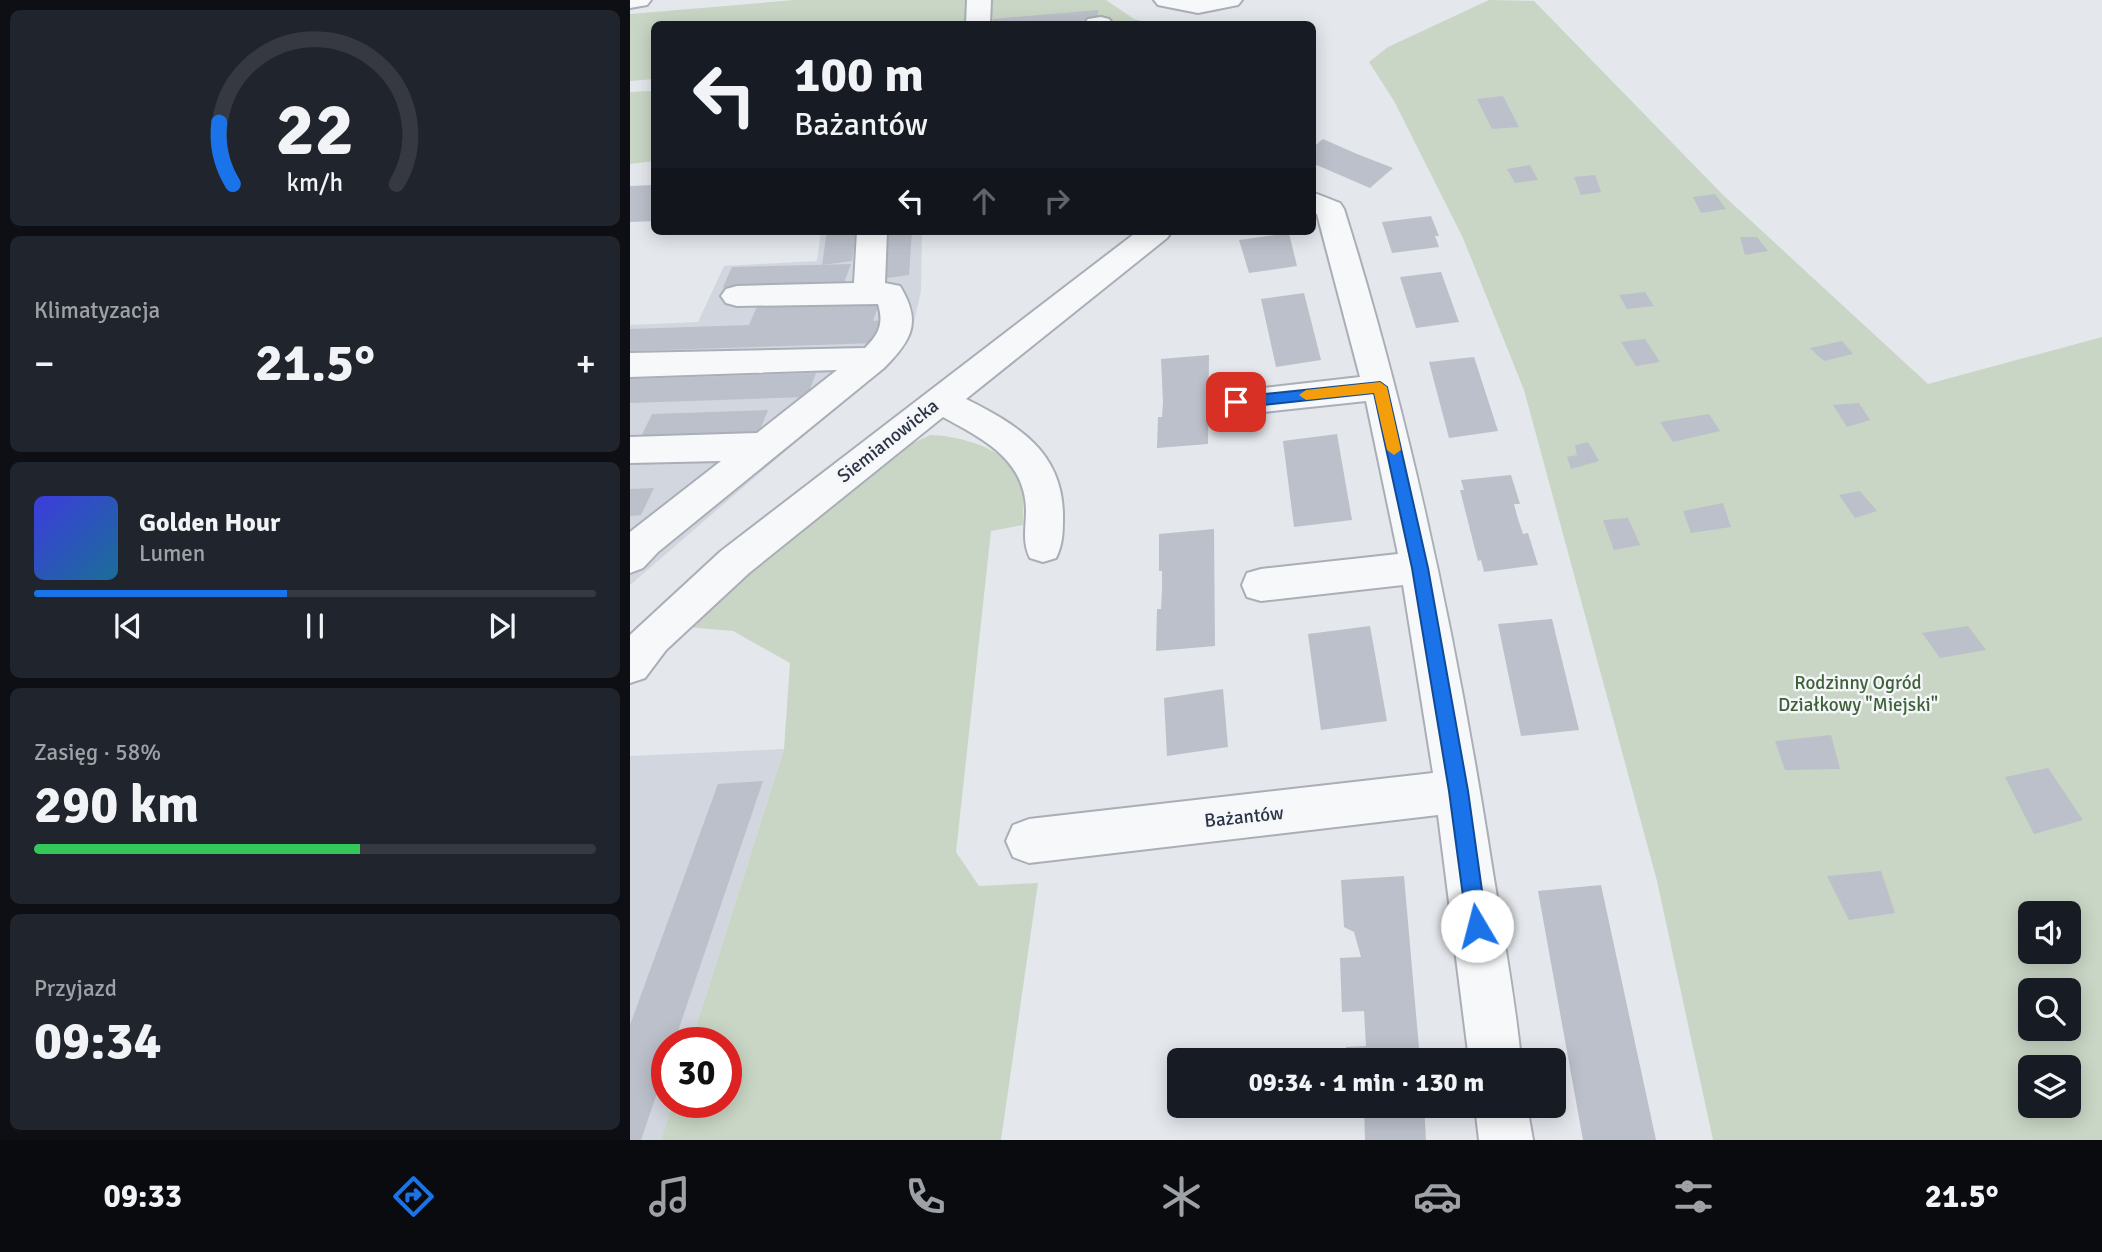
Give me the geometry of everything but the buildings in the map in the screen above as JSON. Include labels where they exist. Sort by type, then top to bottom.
[{"type":"street","points":[[630,1],[639,0]]},
{"type":"street","points":[[978,21],[979,0]]},
{"type":"street","points":[[1173,2],[1207,5],[1231,0]]},
{"type":"street","points":[[1223,21],[1225,8],[1231,0]]},
{"type":"street","points":[[1173,2],[1192,13],[1198,21]]},
{"type":"street","points":[[1316,203],[1330,209],[1380,387],[1420,568],[1459,791],[1493,1048]]},
{"type":"street","points":[[869,291],[872,235]]},
{"type":"street","name":"Siemianowicka","points":[[637,642],[1152,235]]},
{"type":"street","points":[[635,545],[872,360],[893,340],[899,323],[889,293],[869,291],[737,296]]},
{"type":"street","points":[[630,365],[847,358],[872,360]]},
{"type":"street","points":[[1236,402],[1380,387]]},
{"type":"street","points":[[940,400],[1007,440],[1031,460],[1042,487],[1043,547]]},
{"type":"street","points":[[630,450],[765,446]]},
{"type":"street","points":[[1261,585],[1420,568]]},
{"type":"street","name":"Bażantów","points":[[1029,841],[1459,791]]},
{"type":"street","points":[[1503,1118],[1506,1140]]},
{"type":"shaded area","points":[[820,235],[922,235],[921,291],[911,336],[863,384],[630,585],[630,325],[698,322],[724,266],[817,261]]},
{"type":"shaded area","points":[[784,749],[696,1027],[651,1027],[651,1118],[668,1118],[661,1140],[630,1140],[630,756]]},
{"type":"green space","points":[[795,0],[1106,0],[1141,21],[651,21],[651,79],[630,81],[630,14]]},
{"type":"green space","name":"Rodzinny Ogród Działkowy \"Miejski\"","points":[[1489,0],[1534,1],[1724,196],[1928,384],[2102,337],[2102,1140],[1713,1140],[1657,881],[1524,390],[1463,238],[1394,101],[1369,62],[1388,47]]},
{"type":"green space","points":[[651,91],[651,161],[630,164],[630,92]]},
{"type":"green space","points":[[930,435],[956,438],[984,447],[1008,463],[1016,473],[1023,495],[1023,525],[991,531],[956,852],[979,886],[1038,883],[1001,1140],[661,1140],[668,1118],[742,1118],[742,1027],[696,1027],[784,749],[790,663],[733,631],[675,626],[907,446]]},
{"type":"slow traffic","points":[[1306,395],[1380,387],[1394,450]]},
{"type":"route","points":[[1236,402],[1380,387],[1420,568],[1459,791],[1477,926]]}]
